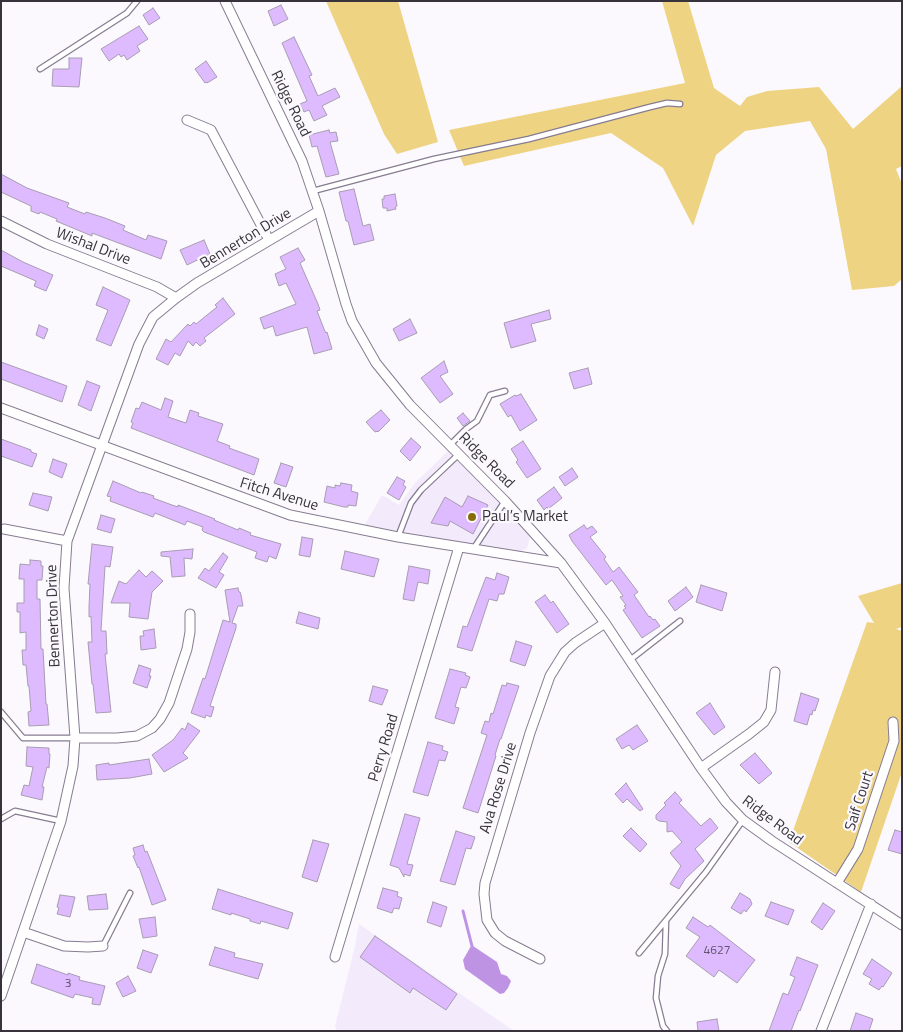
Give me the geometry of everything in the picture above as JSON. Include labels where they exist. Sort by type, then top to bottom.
[{"type":"street","name":"Ridge Road","points":[[225,1],[302,161],[313,191],[346,304],[364,345],[392,385],[506,501],[560,562],[605,623],[716,791],[743,820],[772,841],[902,925]]},
{"type":"street","points":[[186,120],[211,130],[269,240]]},
{"type":"street","name":"Bennerton Drive","points":[[1,996],[61,821],[73,766],[75,738],[64,588],[67,541],[143,335],[153,317],[176,298],[269,240],[319,212]]},
{"type":"street","name":"Wishal Drive","points":[[1,221],[47,244],[157,287],[176,298]]},
{"type":"street","name":"Fitch Avenue","points":[[1,408],[290,515],[398,537],[560,562]]},
{"type":"street","points":[[4,529],[67,541]]},
{"type":"street","name":"Perry Road","points":[[335,957],[459,547]]},
{"type":"street","points":[[75,738],[137,736],[152,728],[160,719],[169,703],[187,649],[190,632],[190,614]]},
{"type":"street","name":"Ava Rose Drive","points":[[540,959],[495,934],[487,920],[484,894],[485,883],[530,733],[550,676],[566,652],[575,643],[605,623]]},
{"type":"street","points":[[701,768],[764,722],[771,710],[775,672]]},
{"type":"street","name":"Saif Court","points":[[837,883],[858,849],[894,741],[893,722]]},
{"type":"street","points":[[821,1031],[871,904]]},
{"type":"street","points":[[23,932],[64,946],[103,946]]},
{"type":"lane","points":[[40,69],[127,13],[136,1]]},
{"type":"lane","points":[[313,191],[434,159],[529,139],[650,107],[667,103],[680,104]]},
{"type":"lane","points":[[450,445],[466,428],[477,421],[490,395],[505,390]]},
{"type":"lane","points":[[398,537],[411,503],[421,490],[459,454]]},
{"type":"lane","points":[[473,549],[506,501]]},
{"type":"lane","points":[[630,660],[680,622]]},
{"type":"lane","points":[[1,712],[23,738],[75,738]]},
{"type":"lane","points":[[1,819],[15,811],[61,821]]},
{"type":"lane","points":[[639,953],[706,872],[743,820]]},
{"type":"lane","points":[[103,946],[130,893]]},
{"type":"lane","points":[[666,921],[665,954],[658,976],[656,998],[662,1026],[666,1031]]},
{"type":"shaded area","points":[[326,1],[398,1],[438,142],[397,154],[384,134]]},
{"type":"shaded area","points":[[662,1],[688,1],[714,88],[740,106],[747,97],[767,91],[819,87],[853,129],[902,86],[902,166],[896,169],[902,184],[902,279],[894,286],[852,290],[826,149],[810,121],[745,131],[716,155],[693,226],[663,168],[611,133],[464,166],[449,130],[685,83]]},
{"type":"shaded area","points":[[448,451],[516,520],[530,537],[527,548],[520,552],[364,526],[382,495],[399,505],[415,483]]},
{"type":"shaded area","points":[[902,583],[902,627],[896,629],[902,631],[902,772],[861,892],[789,842],[867,622],[874,623],[858,596]]},
{"type":"shaded area","points":[[359,924],[514,1031],[337,1031],[335,1026]]},
{"type":"shaded area","points":[[471,946],[497,962],[501,974],[507,976],[511,981],[504,993],[500,994],[465,969],[463,960]]},
{"type":"building","points":[[281,5],[288,19],[274,26],[268,11]]},
{"type":"building","points":[[153,8],[160,18],[149,25],[143,15]]},
{"type":"building","points":[[139,26],[148,39],[137,46],[140,51],[127,60],[124,55],[121,57],[119,54],[109,61],[101,49]]},
{"type":"building","points":[[294,37],[312,75],[309,76],[318,96],[335,88],[340,97],[322,106],[327,115],[314,121],[309,110],[304,112],[300,104],[307,101],[282,43]]},
{"type":"building","points":[[69,58],[82,58],[79,87],[52,86],[53,69],[69,69]]},
{"type":"building","points":[[206,61],[217,77],[205,83],[195,69]]},
{"type":"building","points":[[329,130],[330,133],[336,132],[338,141],[330,142],[339,174],[326,177],[317,146],[312,147],[309,135]]},
{"type":"building","points":[[1,174],[27,188],[69,203],[67,207],[125,226],[123,230],[146,240],[148,235],[167,241],[161,259],[92,233],[92,236],[40,212],[39,214],[31,211],[31,206],[1,192]]},
{"type":"building","points":[[354,189],[363,226],[370,224],[374,240],[354,245],[339,192]]},
{"type":"building","points":[[395,194],[396,209],[387,211],[387,208],[383,208],[382,199],[384,199],[384,196]]},
{"type":"building","points":[[204,240],[210,254],[187,265],[180,250]]},
{"type":"building","points":[[298,248],[305,260],[300,263],[318,304],[320,310],[317,311],[327,332],[332,349],[314,354],[307,327],[276,336],[273,326],[264,329],[260,318],[296,304],[286,283],[279,286],[275,274],[286,269],[280,257]]},
{"type":"building","points":[[1,250],[53,275],[46,291],[34,286],[36,281],[1,266]]},
{"type":"building","points":[[103,287],[130,300],[111,346],[96,340],[108,310],[96,305]]},
{"type":"building","points":[[223,298],[235,314],[204,338],[206,341],[200,346],[196,342],[193,346],[188,341],[180,356],[175,353],[168,365],[156,359],[166,339],[171,342],[188,324],[190,326],[194,322],[196,324],[217,307],[215,305]]},
{"type":"building","points":[[549,310],[551,319],[531,324],[536,341],[511,348],[504,323]]},
{"type":"building","points":[[410,319],[417,333],[399,341],[393,329]]},
{"type":"building","points":[[39,325],[48,329],[44,339],[36,335]]},
{"type":"building","points":[[444,361],[448,372],[440,376],[453,394],[440,403],[421,378]]},
{"type":"building","points":[[1,362],[67,386],[62,402],[1,379]]},
{"type":"building","points":[[588,368],[592,384],[574,389],[569,373]]},
{"type":"building","points":[[87,381],[100,386],[91,411],[78,405]]},
{"type":"building","points":[[521,394],[537,420],[520,431],[511,415],[508,417],[500,404],[515,395]]},
{"type":"building","points":[[165,398],[173,401],[168,417],[186,423],[190,410],[199,413],[198,416],[223,424],[217,441],[230,446],[229,448],[259,459],[254,475],[131,428],[136,408],[139,409],[142,402],[161,410]]},
{"type":"building","points":[[381,410],[390,420],[378,432],[375,432],[366,422]]},
{"type":"building","points":[[463,413],[470,421],[463,426],[457,418]]},
{"type":"building","points":[[411,438],[421,447],[410,461],[400,451]]},
{"type":"building","points":[[1,439],[37,454],[32,467],[1,456]]},
{"type":"building","points":[[523,441],[541,469],[527,478],[516,462],[518,460],[511,449]]},
{"type":"building","points":[[53,459],[67,464],[62,478],[49,472]]},
{"type":"building","points":[[281,463],[293,467],[286,487],[274,483]]},
{"type":"building","points":[[572,468],[578,477],[565,486],[559,477]]},
{"type":"building","points":[[397,477],[405,481],[403,485],[406,487],[399,500],[387,493]]},
{"type":"building","points":[[113,481],[141,493],[154,496],[153,498],[215,519],[238,530],[239,528],[251,533],[250,535],[281,544],[276,559],[269,556],[267,562],[255,558],[257,552],[204,532],[202,530],[203,527],[187,521],[185,525],[155,513],[153,517],[110,501],[111,497],[107,496]]},
{"type":"building","points":[[341,483],[352,485],[351,491],[358,493],[356,506],[348,505],[348,507],[344,507],[324,502],[327,486],[335,488],[335,485],[340,486]]},
{"type":"building","points":[[554,487],[562,498],[544,510],[537,500]]},
{"type":"building","points":[[33,493],[52,497],[48,511],[29,505]]},
{"type":"building","points":[[468,496],[488,505],[473,534],[450,521],[448,526],[431,523],[445,497],[462,507]]},
{"type":"building","points":[[101,515],[115,519],[111,533],[97,529]]},
{"type":"building","points":[[584,525],[587,529],[592,526],[597,532],[590,537],[606,557],[604,559],[613,572],[619,567],[638,592],[634,595],[649,617],[653,620],[655,619],[660,626],[642,638],[623,610],[626,608],[624,606],[626,605],[620,597],[623,596],[612,580],[606,585],[572,541],[569,535]]},
{"type":"building","points":[[302,537],[313,539],[310,557],[299,555]]},
{"type":"building","points":[[92,544],[113,547],[110,567],[105,566],[101,631],[106,631],[107,654],[105,654],[111,712],[96,713],[92,684],[88,642],[92,642],[91,616],[89,617],[90,584],[88,584]]},
{"type":"building","points":[[193,549],[192,559],[184,558],[185,576],[172,577],[170,557],[161,556],[161,552]]},
{"type":"building","points":[[345,551],[379,559],[374,577],[341,569]]},
{"type":"building","points":[[223,553],[228,557],[219,572],[224,575],[216,588],[198,578],[205,568],[209,571]]},
{"type":"building","points":[[30,560],[41,561],[41,566],[43,566],[42,580],[37,580],[37,599],[40,599],[41,649],[43,649],[49,725],[29,726],[28,712],[31,711],[29,686],[26,665],[23,665],[22,650],[26,650],[26,632],[20,633],[20,612],[17,612],[17,603],[24,603],[24,579],[19,579],[20,564],[30,565]]},
{"type":"building","points":[[409,566],[430,570],[428,584],[418,582],[414,601],[403,599]]},
{"type":"building","points":[[139,570],[146,577],[152,571],[163,581],[152,592],[148,619],[129,617],[130,603],[111,603],[119,581],[126,584]]},
{"type":"building","points":[[497,573],[509,577],[504,594],[499,594],[497,601],[489,599],[472,651],[457,647],[463,626],[467,627],[486,577],[495,580]]},
{"type":"building","points":[[701,585],[727,593],[722,611],[696,602]]},
{"type":"building","points":[[686,587],[693,597],[675,611],[668,601]]},
{"type":"building","points":[[238,588],[243,606],[238,606],[232,623],[236,624],[236,628],[210,706],[214,707],[211,717],[206,715],[205,718],[191,713],[203,678],[205,679],[223,620],[230,622],[225,590]]},
{"type":"building","points":[[545,595],[551,603],[553,601],[569,624],[557,633],[535,602]]},
{"type":"building","points":[[299,612],[320,618],[318,629],[296,623]]},
{"type":"building","points":[[154,629],[156,648],[141,650],[140,636],[144,636],[143,631]]},
{"type":"building","points":[[516,641],[532,646],[525,666],[510,661]]},
{"type":"building","points":[[139,665],[151,669],[147,688],[133,683]]},
{"type":"building","points":[[450,669],[466,673],[465,675],[470,677],[466,688],[461,687],[455,707],[459,708],[454,724],[435,718]]},
{"type":"building","points":[[507,683],[519,686],[500,739],[478,813],[463,808],[487,735],[481,733],[485,721],[489,722],[502,685],[506,686]]},
{"type":"building","points":[[373,686],[388,690],[382,705],[369,701]]},
{"type":"building","points":[[801,693],[819,699],[815,711],[813,710],[812,715],[810,714],[807,725],[794,721]]},
{"type":"building","points":[[710,703],[725,727],[714,735],[696,713]]},
{"type":"building","points":[[188,723],[200,731],[183,753],[188,758],[164,772],[152,755],[173,740],[182,728],[185,730]]},
{"type":"building","points":[[637,725],[648,741],[633,750],[629,745],[622,749],[616,739]]},
{"type":"building","points":[[428,742],[443,746],[442,750],[448,752],[445,761],[439,760],[428,796],[413,792]]},
{"type":"building","points":[[27,747],[49,748],[49,768],[47,767],[42,787],[44,787],[42,800],[21,795],[24,785],[29,786],[33,767],[26,766]]},
{"type":"building","points":[[755,753],[772,773],[759,784],[740,765]]},
{"type":"building","points":[[149,759],[152,774],[130,778],[97,780],[96,765]]},
{"type":"building","points":[[626,783],[643,809],[640,811],[627,799],[623,803],[615,794]]},
{"type":"building","points":[[675,792],[682,800],[679,803],[701,826],[710,818],[718,828],[695,849],[704,861],[685,879],[679,889],[670,884],[681,866],[670,853],[682,842],[672,831],[667,832],[667,822],[656,819],[656,815],[666,805],[664,803]]},
{"type":"building","points":[[405,814],[420,818],[407,864],[413,865],[410,876],[404,874],[404,877],[399,868],[390,865]]},
{"type":"building","points":[[631,828],[647,844],[640,852],[623,836]]},
{"type":"building","points":[[895,830],[902,832],[902,854],[888,850]]},
{"type":"building","points":[[456,831],[475,837],[471,849],[466,848],[455,885],[440,881]]},
{"type":"building","points":[[313,840],[329,844],[317,882],[302,877]]},
{"type":"building","points":[[143,845],[166,900],[152,905],[139,867],[133,856],[135,855],[133,848]]},
{"type":"building","points":[[383,888],[398,892],[397,896],[402,898],[399,909],[394,908],[392,913],[377,908]]},
{"type":"building","points":[[218,889],[293,913],[288,929],[261,921],[260,924],[231,913],[231,915],[212,909]]},
{"type":"building","points":[[740,893],[750,899],[752,904],[746,912],[744,910],[741,914],[731,908]]},
{"type":"building","points":[[106,894],[108,909],[89,910],[87,896]]},
{"type":"building","points":[[60,895],[75,897],[70,917],[57,914]]},
{"type":"building","points":[[433,902],[447,907],[441,927],[427,922]]},
{"type":"building","points":[[771,902],[794,910],[788,925],[765,916]]},
{"type":"building","points":[[823,903],[835,911],[822,930],[811,922]]},
{"type":"building","points":[[155,917],[157,936],[143,938],[139,919]]},
{"type":"building","points":[[693,917],[708,927],[710,925],[755,960],[737,983],[719,970],[714,977],[686,956],[700,937],[686,928]]},
{"type":"building","points":[[375,936],[457,994],[446,1010],[413,988],[410,993],[360,957]]},
{"type":"building","points":[[215,947],[235,953],[234,957],[263,964],[258,979],[209,965]]},
{"type":"building","points":[[143,950],[158,955],[151,973],[137,968]]},
{"type":"building","points":[[797,957],[818,965],[791,1031],[769,1031],[783,993],[788,995],[795,977],[790,975]]},
{"type":"building","points":[[872,959],[892,973],[879,990],[869,984],[872,979],[863,974]]},
{"type":"building","points":[[37,964],[68,975],[68,973],[80,977],[79,980],[105,986],[100,1005],[92,1004],[93,998],[75,994],[73,998],[31,983]]},
{"type":"building","points":[[128,976],[136,991],[123,997],[116,983]]},
{"type":"building","points":[[856,1013],[873,1019],[869,1031],[850,1031]]},
{"type":"building","points":[[717,1019],[719,1031],[698,1031],[697,1022]]},
{"type":"waterway","points":[[463,911],[472,946]]},
{"type":"place","name":"Paul’s Market","points":[[472,517]]}]
